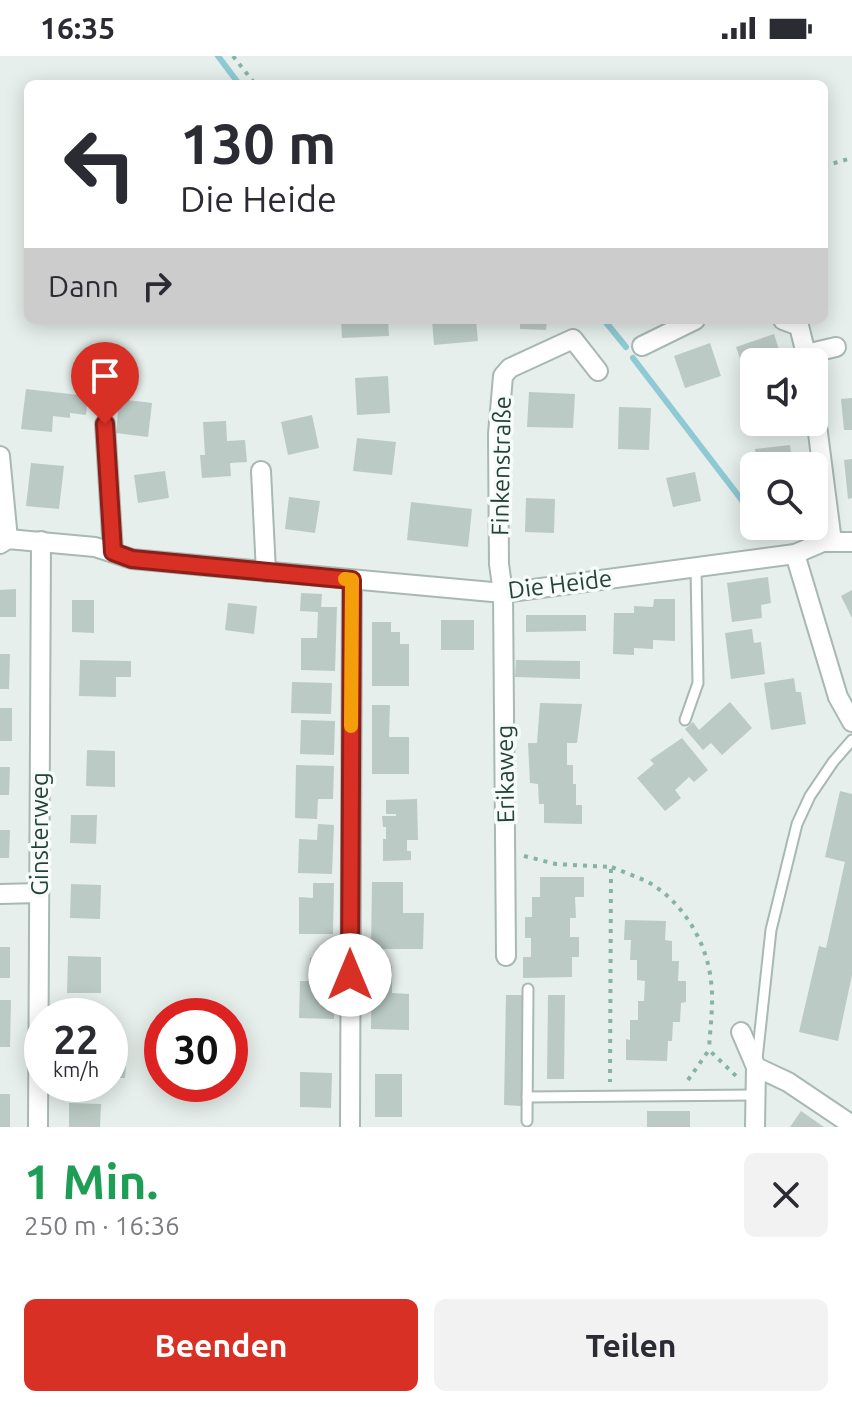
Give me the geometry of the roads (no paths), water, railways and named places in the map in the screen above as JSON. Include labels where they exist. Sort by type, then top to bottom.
[{"type":"street","points":[[642,346],[687,324]]},
{"type":"street","points":[[794,324],[799,326],[804,348]]},
{"type":"street","name":"Finkenstraße","points":[[503,593],[499,564],[498,434],[503,376],[510,368],[573,339],[598,371]]},
{"type":"street","points":[[828,350],[836,347]]},
{"type":"street","points":[[105,424],[113,552]]},
{"type":"street","points":[[818,436],[832,542]]},
{"type":"street","name":"Die Heide","points":[[0,456],[4,541],[41,541],[95,547],[132,559],[503,593],[795,554],[823,542],[852,542]]},
{"type":"street","points":[[261,471],[266,572]]},
{"type":"street","name":"Ginsterweg","points":[[38,1127],[41,541]]},
{"type":"street","points":[[795,554],[838,697],[852,722]]},
{"type":"street","points":[[350,1127],[352,580]]},
{"type":"street","name":"Erikaweg","points":[[503,593],[506,956]]},
{"type":"street","points":[[0,894],[39,893]]},
{"type":"street","points":[[741,1032],[756,1067],[755,1127]]},
{"type":"street","points":[[756,1067],[788,1082],[852,1125]]},
{"type":"lane","points":[[685,720],[698,683],[696,567]]},
{"type":"lane","points":[[756,1067],[771,930],[797,824],[810,796],[852,740]]},
{"type":"lane","points":[[527,1121],[528,989]]},
{"type":"lane","points":[[527,1097],[755,1095]]},
{"type":"waterway","points":[[218,56],[236,80]]},
{"type":"waterway","points":[[607,324],[626,347]]},
{"type":"waterway","points":[[633,358],[740,498]]}]
